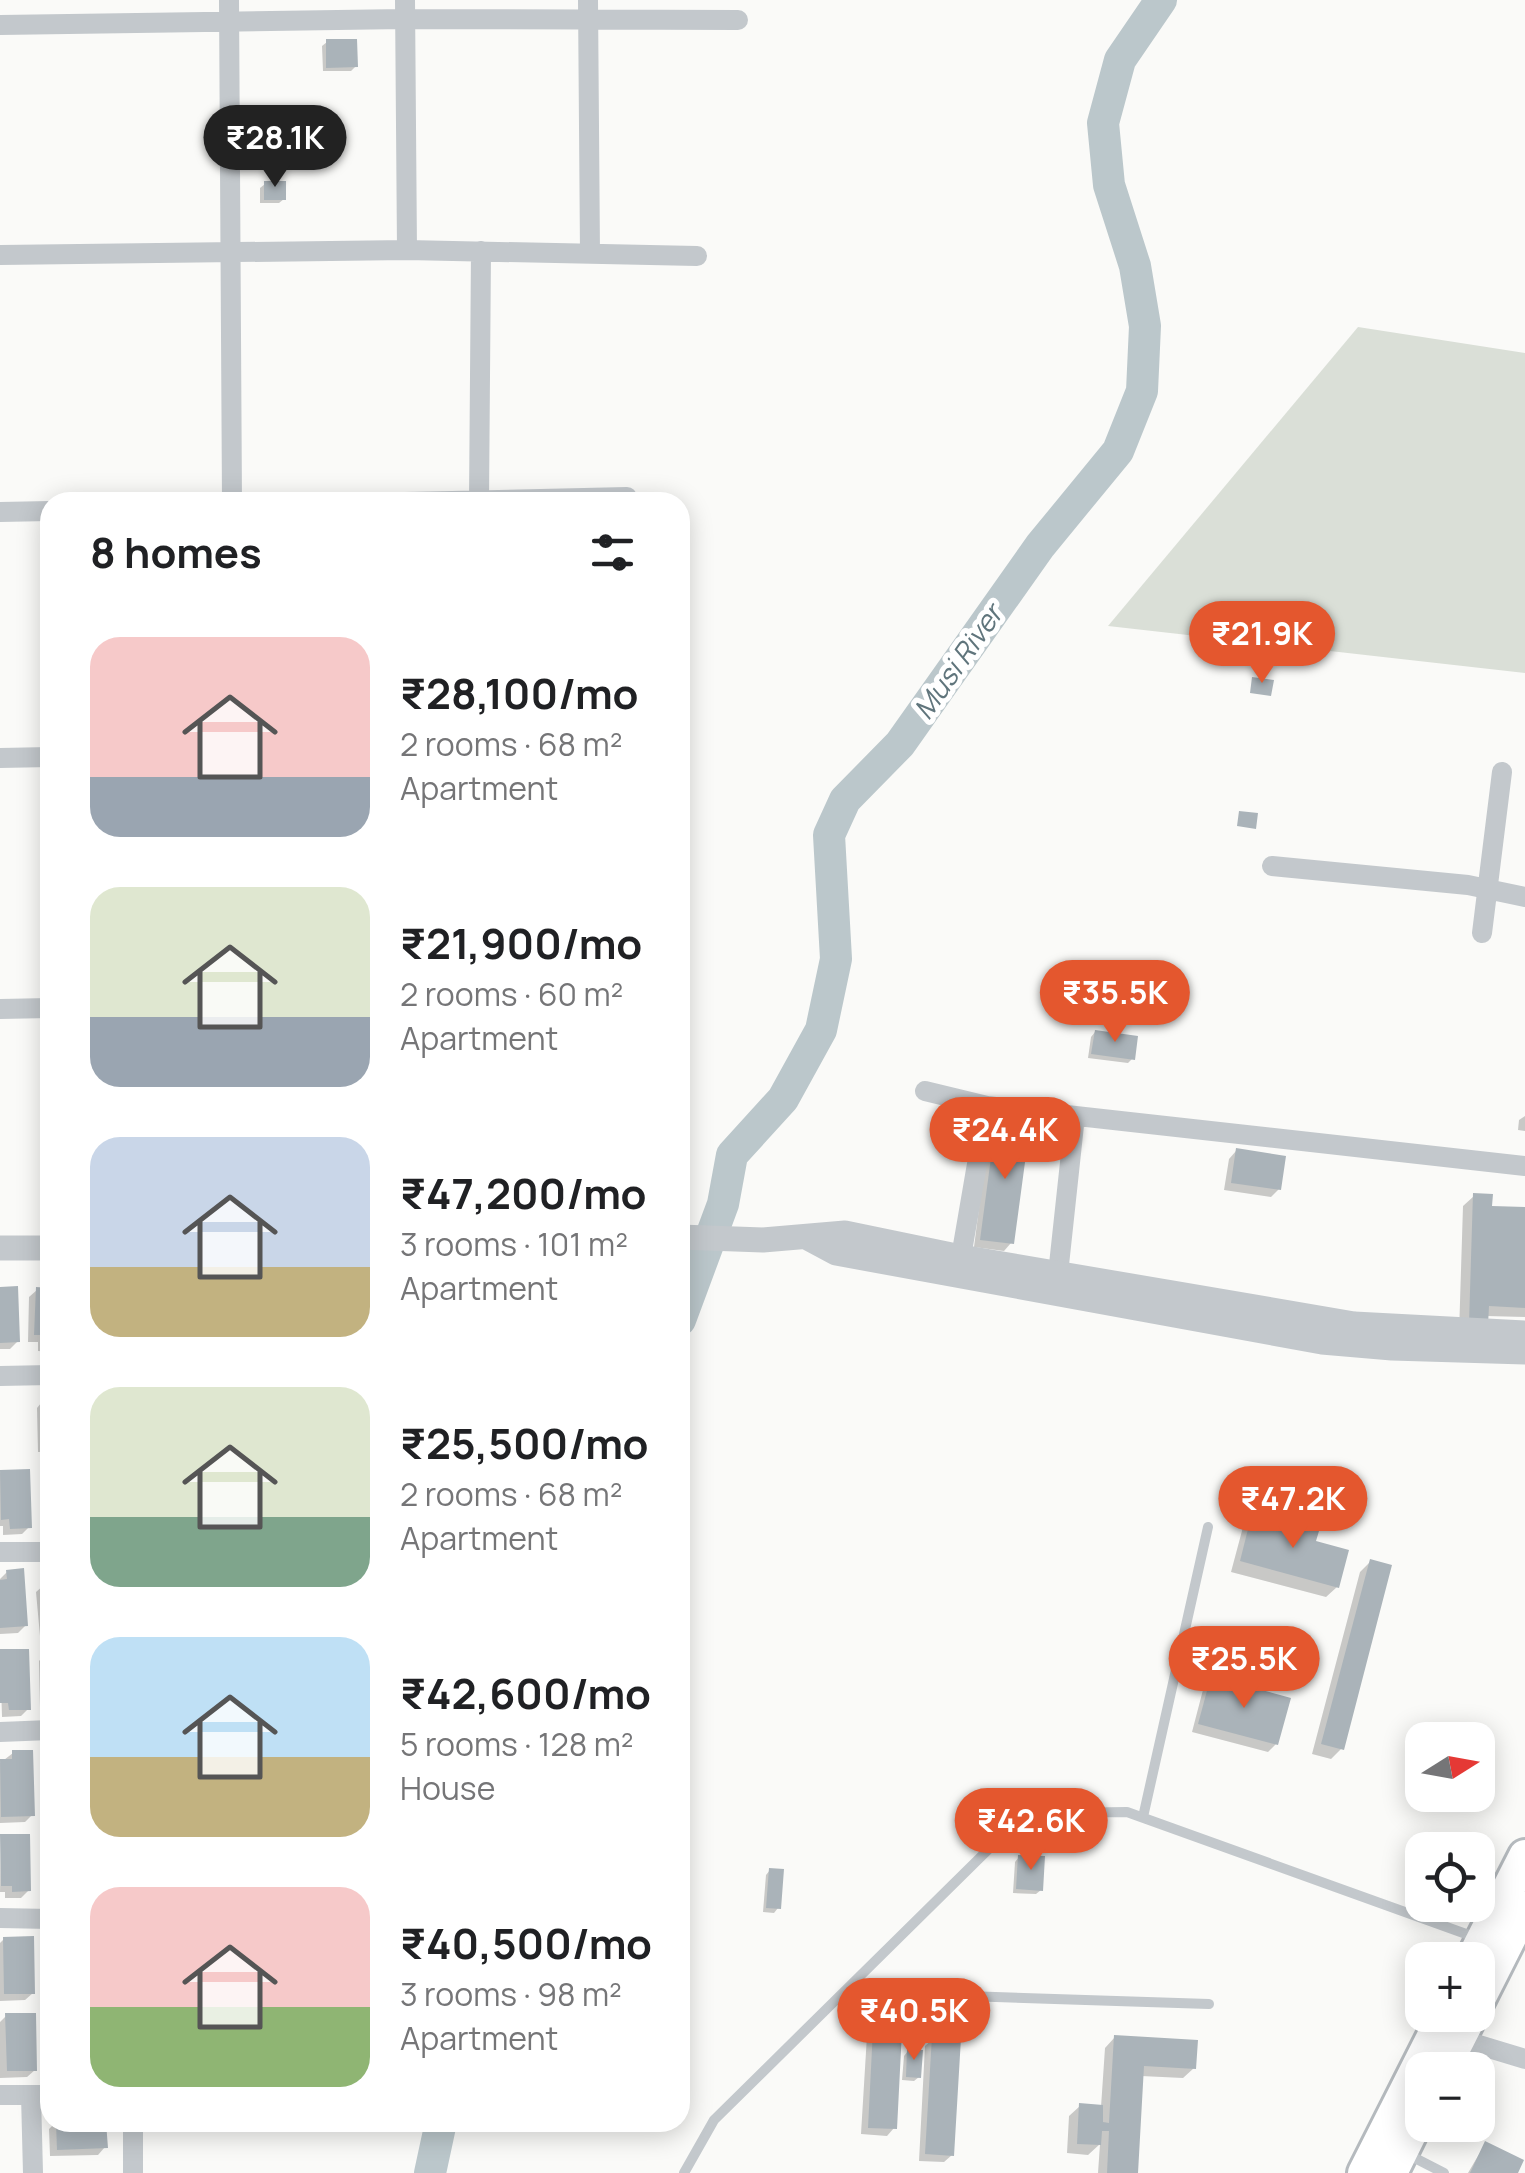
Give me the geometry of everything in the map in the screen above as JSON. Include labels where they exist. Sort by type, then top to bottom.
[{"type":"main road","points":[[1489,1942],[1525,1856]]},
{"type":"main road","points":[[1493,1942],[1525,1908]]},
{"type":"main road","points":[[1364,2173],[1452,2032]]},
{"type":"street","points":[[405,10],[407,250]]},
{"type":"street","points":[[588,10],[590,253]]},
{"type":"street","points":[[0,25],[229,11],[588,10],[738,20]]},
{"type":"street","points":[[229,11],[232,492]]},
{"type":"street","points":[[0,255],[407,250],[697,256]]},
{"type":"street","points":[[478,492],[481,252]]},
{"type":"street","points":[[0,512],[40,511]]},
{"type":"street","points":[[0,758],[40,758]]},
{"type":"street","points":[[1482,932],[1502,772]]},
{"type":"street","points":[[1272,866],[1468,885],[1525,898]]},
{"type":"street","points":[[0,1009],[40,1008]]},
{"type":"street","points":[[925,1091],[987,1106],[1525,1166]]},
{"type":"street","points":[[961,1257],[987,1106]]},
{"type":"street","points":[[1058,1274],[1075,1116]]},
{"type":"street","points":[[690,1237],[763,1240],[846,1233],[1058,1274],[1159,1301]]},
{"type":"street","points":[[808,1238],[836,1253],[1357,1334],[1463,1340],[1525,1352]]},
{"type":"street","points":[[0,1248],[40,1248]]},
{"type":"street","points":[[1463,1340],[1525,1334]]},
{"type":"street","points":[[0,1376],[40,1375]]},
{"type":"street","points":[[0,1552],[40,1552]]},
{"type":"street","points":[[0,1732],[40,1730]]},
{"type":"street","points":[[0,1918],[40,1919]]},
{"type":"street","points":[[1474,2032],[1525,2060]]},
{"type":"street","points":[[0,2095],[40,2094]]},
{"type":"street","points":[[33,2173],[40,2104]]},
{"type":"street","points":[[133,2173],[134,2132]]},
{"type":"lane","points":[[1143,1817],[1208,1528]]},
{"type":"lane","points":[[684,2173],[714,2120],[1004,1834],[1057,1813],[1128,1812],[1465,1942]]},
{"type":"lane","points":[[844,1992],[1209,2004]]},
{"type":"lane","points":[[1396,2162],[1444,2173]]},
{"type":"shaded area","points":[[1358,327],[1525,353],[1525,673],[1108,626]]},
{"type":"building","points":[[326,39],[357,39],[358,67],[326,68]]},
{"type":"building","points":[[263,147],[285,147],[286,163],[263,163]]},
{"type":"building","points":[[264,181],[286,181],[286,200],[264,200]]},
{"type":"building","points":[[1252,677],[1274,680],[1271,696],[1250,693]]},
{"type":"building","points":[[1239,811],[1258,813],[1256,829],[1237,826]]},
{"type":"building","points":[[1095,1030],[1138,1036],[1135,1060],[1091,1054]]},
{"type":"building","points":[[996,1120],[1030,1125],[1014,1244],[980,1240]]},
{"type":"building","points":[[1236,1148],[1286,1156],[1281,1190],[1231,1183]]},
{"type":"building","points":[[1473,1193],[1493,1194],[1492,1206],[1525,1207],[1525,1308],[1489,1306],[1488,1325],[1469,1324]]},
{"type":"building","points":[[18,1286],[20,1342],[0,1343],[0,1287]]},
{"type":"building","points":[[36,1287],[40,1287],[40,1335],[34,1335]]},
{"type":"building","points":[[30,1469],[32,1528],[10,1529],[9,1519],[1,1520],[0,1470]]},
{"type":"building","points":[[1252,1513],[1319,1531],[1316,1541],[1349,1550],[1339,1588],[1240,1561]]},
{"type":"building","points":[[1370,1559],[1392,1565],[1344,1750],[1321,1744]]},
{"type":"building","points":[[24,1568],[28,1626],[0,1628],[0,1580],[7,1579],[6,1570]]},
{"type":"building","points":[[0,1649],[29,1649],[31,1710],[9,1710],[8,1703],[0,1703]]},
{"type":"building","points":[[1211,1676],[1291,1698],[1278,1745],[1198,1724]]},
{"type":"building","points":[[12,1750],[33,1750],[35,1816],[1,1817],[0,1759],[12,1759]]},
{"type":"building","points":[[0,1834],[30,1834],[31,1891],[12,1892],[12,1886],[1,1886]]},
{"type":"building","points":[[1018,1855],[1045,1856],[1043,1891],[1016,1889]]},
{"type":"building","points":[[769,1868],[784,1869],[781,1909],[766,1908]]},
{"type":"building","points":[[34,1936],[35,1994],[4,1994],[3,1937]]},
{"type":"building","points":[[874,2009],[903,2011],[897,2129],[868,2128]]},
{"type":"building","points":[[5,2013],[36,2013],[37,2071],[7,2071]]},
{"type":"building","points":[[1114,2035],[1198,2040],[1196,2069],[1144,2066],[1138,2173],[1107,2173],[1109,2131],[1102,2131],[1101,2145],[1077,2144],[1079,2103],[1103,2105],[1103,2122],[1109,2123]]},
{"type":"building","points":[[932,2036],[961,2038],[954,2156],[925,2154]]},
{"type":"building","points":[[907,2049],[923,2050],[921,2078],[906,2077]]},
{"type":"building","points":[[56,2132],[107,2132],[108,2148],[57,2150]]},
{"type":"building","points":[[1485,2142],[1524,2160],[1518,2173],[1470,2173]]},
{"type":"waterway","name":"Musi River","points":[[690,1293],[723,1204],[732,1155],[783,1099],[821,1030],[836,959],[829,835],[845,800],[900,744],[1040,546],[1118,451],[1142,391],[1145,326],[1135,266],[1109,185],[1103,123],[1120,60],[1161,0]]},
{"type":"waterway","name":"Musi River","points":[[430,2173],[439,2132]]}]
